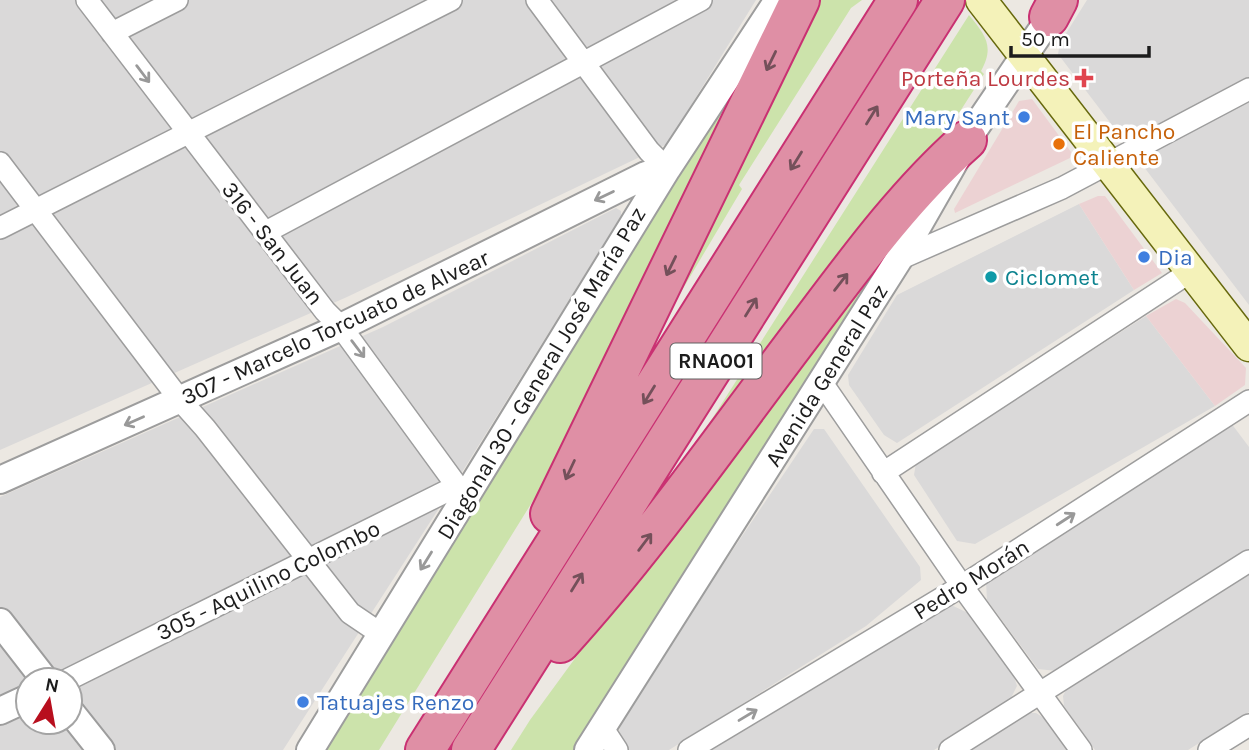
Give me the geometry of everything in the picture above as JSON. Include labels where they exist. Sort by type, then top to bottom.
[{"type":"highway","points":[[488,650],[581,446],[800,0]]},
{"type":"highway","name":"RNA001","points":[[425,750],[898,0]]},
{"type":"highway","name":"RNA001","points":[[480,736],[944,0]]},
{"type":"highway","points":[[480,736],[610,588],[846,275],[931,172],[967,141]]},
{"type":"main road","points":[[982,1],[1249,346]]},
{"type":"street","name":"316 - San Juan","points":[[87,0],[463,489]]},
{"type":"street","points":[[112,33],[177,0]]},
{"type":"street","points":[[0,228],[451,0]]},
{"type":"street","points":[[537,0],[649,151],[667,169]]},
{"type":"street","points":[[265,232],[586,64],[701,0]]},
{"type":"street","name":"Diagonal 30 - General José María Paz","points":[[310,750],[381,634],[463,489],[778,0]]},
{"type":"street","name":"Avenida General Paz","points":[[589,750],[899,259],[967,141],[1056,6]]},
{"type":"street","points":[[899,259],[1110,163],[1249,89]]},
{"type":"street","points":[[0,163],[180,400],[350,613],[381,634]]},
{"type":"street","name":"307 - Marcelo Torcuato de Alvear","points":[[0,480],[341,327],[646,175],[667,169]]},
{"type":"street","points":[[883,473],[1190,272]]},
{"type":"street","points":[[822,383],[962,586],[1081,750]]},
{"type":"street","name":"Pedro Morán","points":[[689,750],[962,586],[1249,401]]},
{"type":"street","name":"305 - Aquilino Colombo","points":[[84,672],[309,560],[463,489]]},
{"type":"street","points":[[950,750],[1249,561]]},
{"type":"street","points":[[0,622],[34,666]]},
{"type":"street","points":[[1209,750],[1249,725]]},
{"type":"street","points":[[602,727],[617,750]]},
{"type":"street","points":[[84,729],[101,750]]},
{"type":"shaded area","points":[[0,0],[756,0],[667,144],[347,297],[0,450]]},
{"type":"shaded area","points":[[1087,0],[1249,0],[1249,305],[1058,54],[1060,43]]},
{"type":"shaded area","points":[[1032,99],[1071,152],[1070,158],[955,213],[954,209],[1019,101]]},
{"type":"shaded area","points":[[1105,196],[1162,273],[1134,290],[1079,204]]},
{"type":"shaded area","points":[[1079,204],[1134,290],[897,443],[884,435],[849,385],[848,375],[897,295]]},
{"type":"shaded area","points":[[616,208],[621,211],[621,216],[454,485],[283,750],[0,750],[0,497],[383,327]]},
{"type":"shaded area","points":[[1176,299],[1185,303],[1246,368],[1245,385],[1215,406],[1146,316]]},
{"type":"shaded area","points":[[1146,316],[1215,406],[975,544],[957,541],[914,475],[916,463]]},
{"type":"shaded area","points":[[1231,423],[1249,447],[1249,551],[1057,671],[1038,669],[987,600],[986,581]]},
{"type":"shaded area","points":[[814,429],[824,429],[920,567],[921,580],[866,626],[669,750],[624,750],[618,734],[626,709]]},
{"type":"shaded area","points":[[1249,572],[1249,712],[1188,750],[1095,750],[1064,706],[1063,696],[1068,686]]},
{"type":"shaded area","points":[[949,604],[968,613],[1014,677],[1017,686],[1008,704],[934,750],[712,750],[937,607]]},
{"type":"shaded area","points":[[1026,713],[1036,713],[1044,718],[1067,750],[966,750]]},
{"type":"green space","points":[[811,0],[862,0],[851,8],[739,185],[742,189],[649,346]]},
{"type":"green space","points":[[776,15],[555,465],[379,750],[318,750]]},
{"type":"green space","points":[[969,15],[980,29],[988,48],[981,71],[984,74],[932,155],[682,466]]},
{"type":"green space","points":[[876,266],[874,276],[664,615],[575,750],[511,750],[530,720],[709,475]]},
{"type":"place","name":"Porteña Lourdes","points":[[1084,78]]},
{"type":"place","name":"Mary Sant","points":[[1024,117]]},
{"type":"place","name":"El Pancho Caliente","points":[[1059,144]]},
{"type":"place","name":"Dia","points":[[1144,257]]},
{"type":"place","name":"Ciclomet","points":[[991,277]]},
{"type":"place","name":"Tatuajes Renzo","points":[[303,702]]}]
